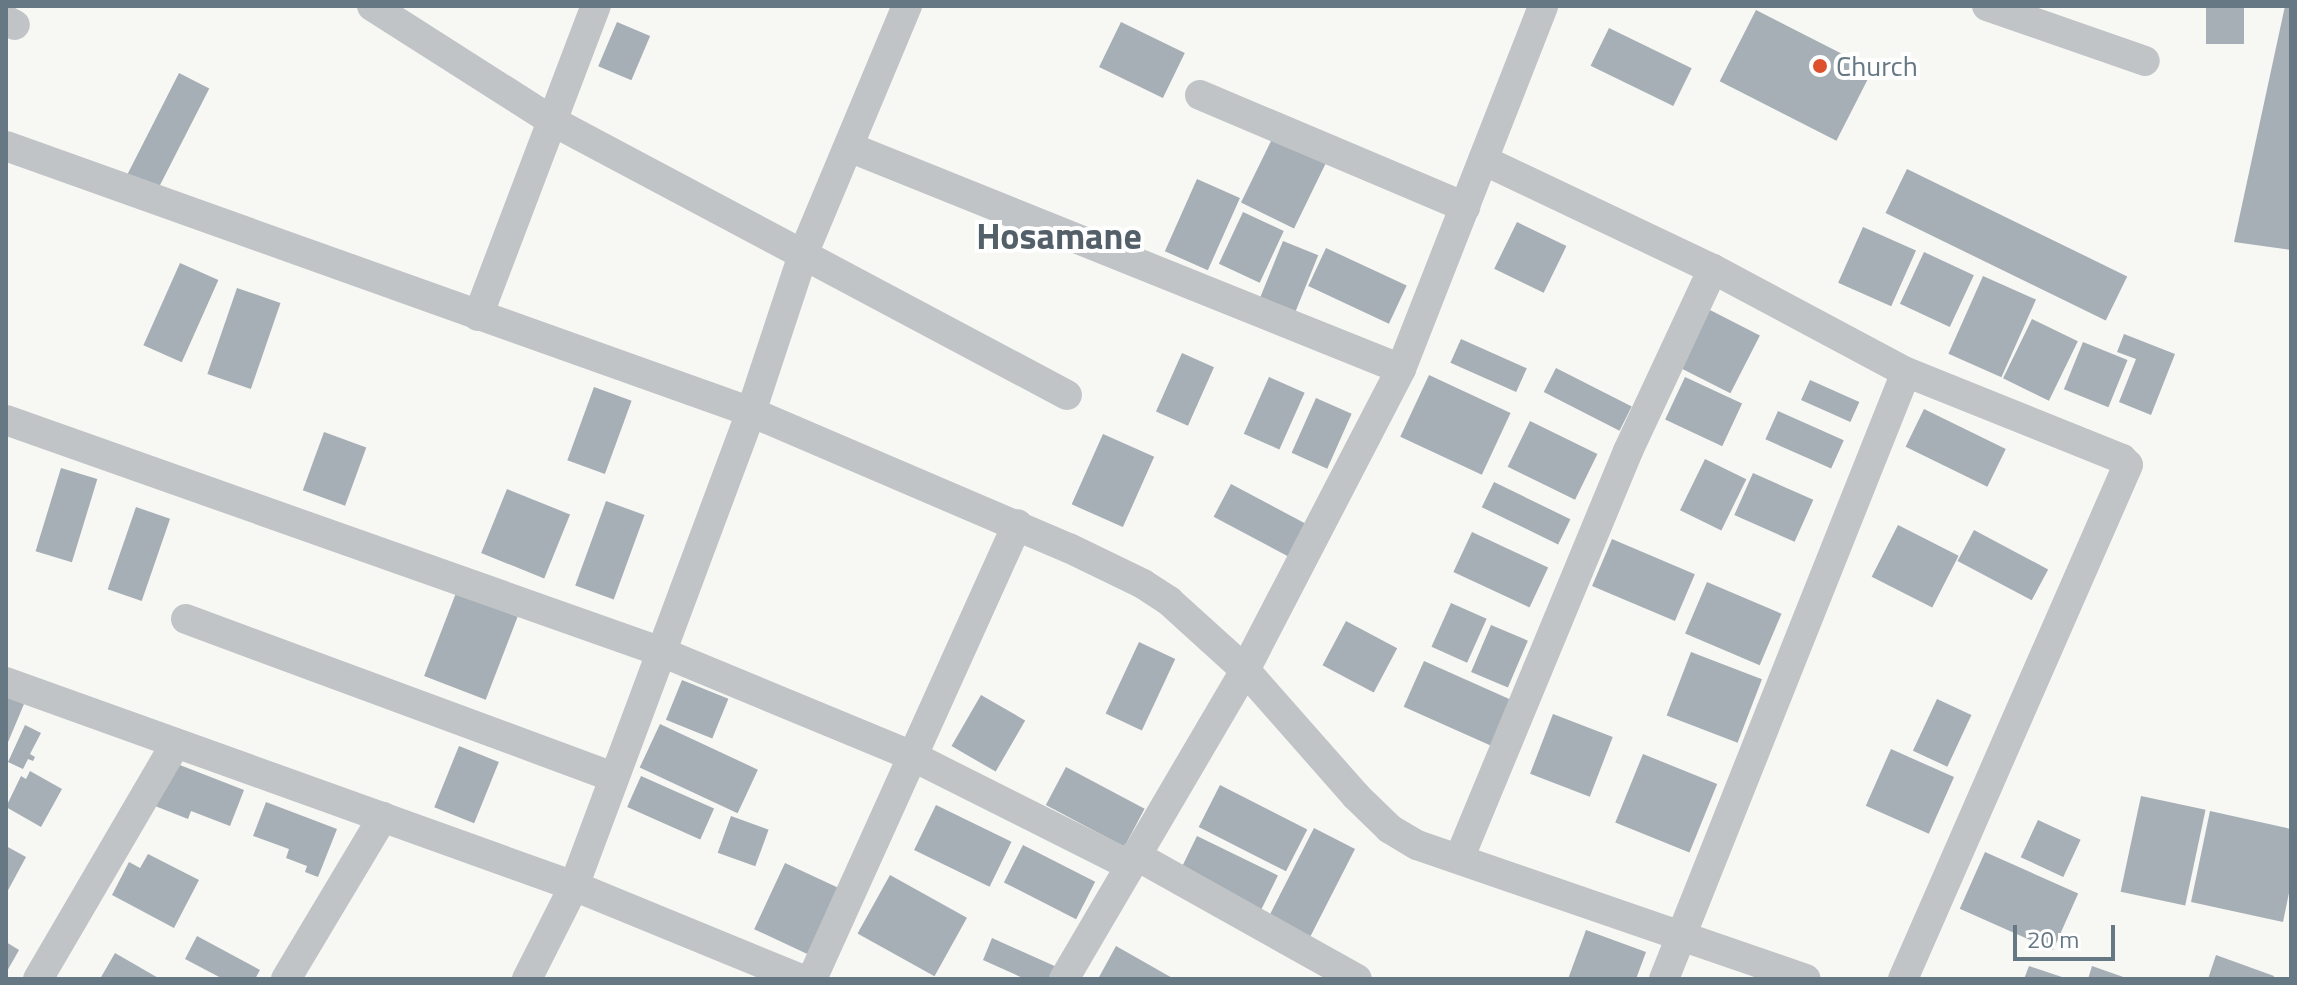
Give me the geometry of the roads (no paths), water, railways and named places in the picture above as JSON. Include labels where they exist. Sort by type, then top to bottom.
[{"type":"street","points":[[372,6],[554,122],[804,252],[1067,395]]},
{"type":"street","points":[[478,316],[596,6]]},
{"type":"street","points":[[527,979],[574,886],[659,651],[751,412],[804,252],[907,6]]},
{"type":"street","points":[[1064,979],[1245,670],[1401,369],[1543,6]]},
{"type":"street","points":[[1987,6],[2145,61]]},
{"type":"street","points":[[1200,95],[1465,207]]},
{"type":"street","points":[[6,146],[751,412],[1017,524],[1143,584],[1169,601],[1245,670],[1356,796],[1390,829],[1417,845],[1806,979]]},
{"type":"street","points":[[849,147],[1401,369]]},
{"type":"street","points":[[1483,160],[1713,269],[1906,372],[2122,459],[2128,465],[1903,979]]},
{"type":"street","points":[[1459,859],[1628,451],[1713,269]]},
{"type":"street","points":[[1664,979],[1906,372]]},
{"type":"street","points":[[6,420],[659,651],[912,756],[1132,860],[1357,979]]},
{"type":"street","points":[[812,979],[1017,524]]},
{"type":"street","points":[[186,619],[613,777]]},
{"type":"street","points":[[6,682],[574,886],[801,979]]},
{"type":"street","points":[[38,979],[176,743]]},
{"type":"street","points":[[286,979],[383,817]]},
{"type":"place","name":"Church","points":[[1820,66]]},
{"type":"district","name":"Hosamane","points":[[1059,236]]}]
